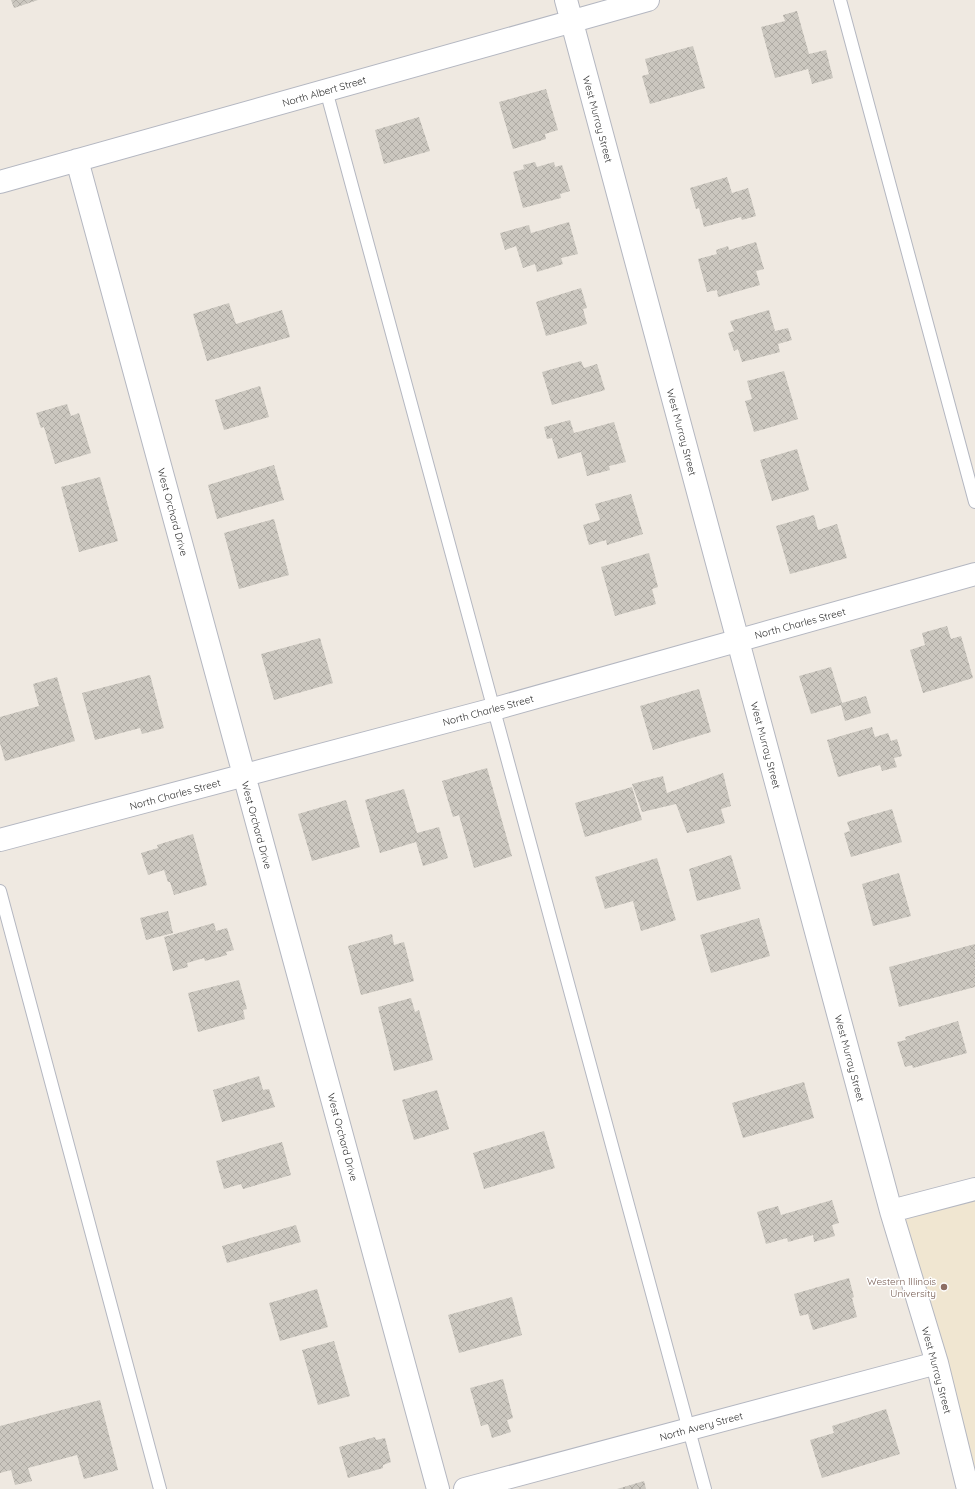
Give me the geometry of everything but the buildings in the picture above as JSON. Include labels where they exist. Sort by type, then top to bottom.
[{"type":"street","name":"West Murray Street","points":[[566,0],[891,1211],[937,1363],[968,1489]]},
{"type":"street","name":"North Albert Street","points":[[0,182],[648,0]]},
{"type":"street","name":"West Orchard Drive","points":[[77,160],[438,1489]]},
{"type":"street","name":"North Charles Street","points":[[0,840],[494,708],[975,574]]},
{"type":"street","points":[[891,1211],[975,1189]]},
{"type":"street","name":"North Avery Street","points":[[465,1489],[937,1363]]},
{"type":"lane","points":[[840,0],[975,502]]},
{"type":"lane","points":[[326,90],[705,1489]]},
{"type":"lane","points":[[0,891],[160,1489]]},
{"type":"shaded area","name":"Western Illinois University","points":[[975,1189],[975,1489],[891,1211]]},
{"type":"place","name":"Western Illinois University","points":[[944,1287]]}]
